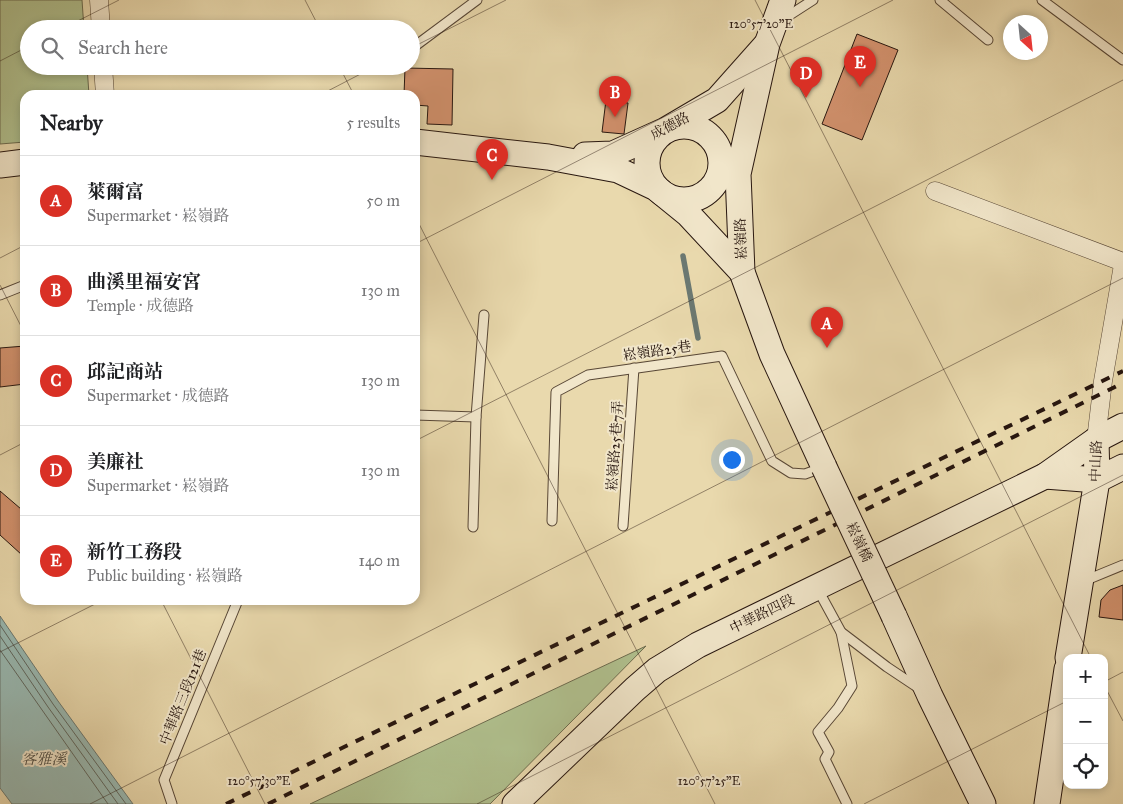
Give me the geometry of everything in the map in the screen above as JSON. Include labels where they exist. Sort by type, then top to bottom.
[{"type":"street","points":[[99,0],[100,20]]},
{"type":"street","name":"崧嶺路","points":[[783,0],[771,34],[738,174],[742,272],[772,354],[824,467]]},
{"type":"street","name":"成德路","points":[[548,157],[613,154],[666,130],[717,100],[771,34]]},
{"type":"street","points":[[104,75],[105,90]]},
{"type":"street","points":[[677,126],[695,127],[710,136],[717,146],[738,174],[700,196],[689,199],[677,199],[666,195],[656,188],[650,178],[647,168],[647,157],[650,146],[666,130],[677,126]]},
{"type":"street","name":"成德路","points":[[420,143],[548,157],[618,170],[656,188],[688,214],[742,272]]},
{"type":"street","points":[[710,189],[717,180],[721,169],[721,157],[717,146]]},
{"type":"street","points":[[0,166],[20,163]]},
{"type":"street","points":[[935,191],[1123,263]]},
{"type":"street","name":"中山路","points":[[1069,654],[1096,480],[1096,440],[1103,381],[1123,263]]},
{"type":"street","name":"中華路四段","points":[[515,804],[657,670],[698,645],[1045,476],[1096,440],[1123,426]]},
{"type":"street","name":"崧嶺橋","points":[[824,467],[930,696],[983,804]]},
{"type":"street","points":[[1045,476],[1096,480],[1123,467]]},
{"type":"street","points":[[1047,804],[1063,696]]},
{"type":"lane","points":[[420,42],[477,0]]},
{"type":"lane","points":[[771,34],[813,0]]},
{"type":"lane","points":[[940,0],[988,40]]},
{"type":"lane","points":[[1042,0],[1123,60]]},
{"type":"lane","points":[[0,295],[20,287]]},
{"type":"lane","points":[[473,527],[476,417],[484,315]]},
{"type":"lane","name":"崧嶺路25巷","points":[[552,521],[556,392],[588,375],[722,356],[772,461],[791,473],[805,474],[824,467]]},
{"type":"lane","name":"崧嶺路25巷7弄","points":[[623,526],[634,368]]},
{"type":"lane","points":[[420,415],[476,417]]},
{"type":"lane","points":[[1079,584],[1123,565]]},
{"type":"lane","points":[[817,588],[841,632],[852,686],[838,708],[818,732],[829,752],[825,759],[846,804]]},
{"type":"lane","name":"中華路三段121巷","points":[[172,804],[164,780],[236,605]]},
{"type":"lane","points":[[841,632],[887,667],[930,696]]},
{"type":"green space","points":[[0,0],[82,0],[83,20],[20,20],[20,75],[88,75],[89,90],[20,90],[20,142],[0,144]]},
{"type":"green space","points":[[646,646],[490,804],[310,804]]},
{"type":"water","name":"客雅溪","points":[[0,616],[58,701],[133,804],[12,804],[0,788]]},
{"type":"building","points":[[857,34],[898,50],[862,140],[822,124]]},
{"type":"building","points":[[420,68],[453,69],[452,125],[427,124],[428,106],[420,105],[420,90],[404,90],[405,75],[420,75]]},
{"type":"building","points":[[606,100],[628,103],[624,134],[602,132]]},
{"type":"building","points":[[20,346],[20,385],[0,387],[0,348]]},
{"type":"building","points":[[0,491],[20,508],[20,553],[0,535]]},
{"type":"building","points":[[1123,585],[1123,620],[1099,617],[1101,600],[1110,590]]},
{"type":"waterway","points":[[683,256],[698,338]]},
{"type":"railway","points":[[226,804],[1123,371]]},
{"type":"railway","points":[[268,804],[1123,383]]},
{"type":"place","name":"新竹工務段","points":[[860,87]]},
{"type":"place","name":"美廉社","points":[[806,98]]},
{"type":"place","name":"曲溪里福安宮","points":[[615,117]]},
{"type":"place","name":"邱記商站","points":[[492,180]]},
{"type":"place","name":"萊爾富","points":[[827,348]]}]
